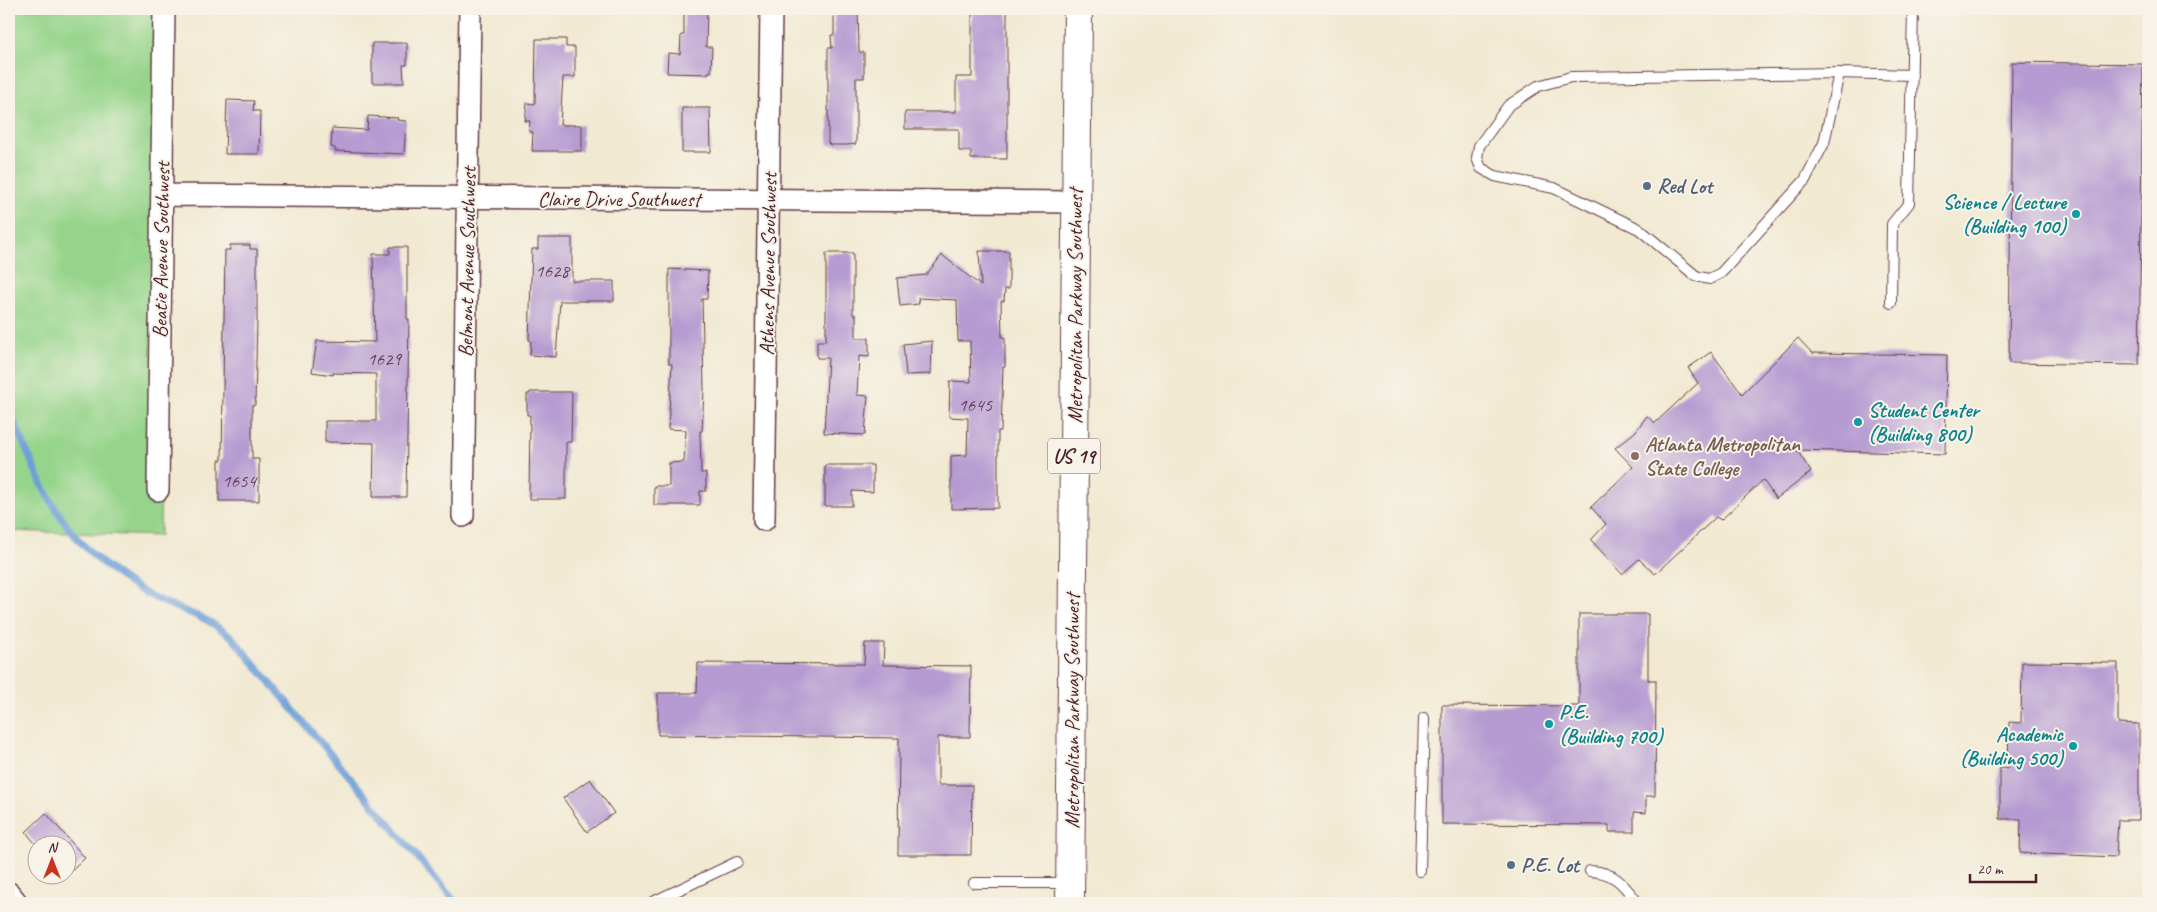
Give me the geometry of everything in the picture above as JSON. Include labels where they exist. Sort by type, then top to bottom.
[{"type":"main road","name":"Metropolitan Parkway Southwest","points":[[1071,893],[1078,9]]},
{"type":"street","name":"Beatie Avenue Southwest","points":[[158,490],[164,9]]},
{"type":"street","name":"Belmont Avenue Southwest","points":[[463,516],[470,9]]},
{"type":"street","name":"Athens Avenue Southwest","points":[[764,520],[771,9]]},
{"type":"street","name":"Claire Drive Southwest","points":[[162,195],[1076,202]]},
{"type":"street","points":[[9,893],[17,903]]},
{"type":"lane","points":[[1891,303],[1892,224],[1909,202],[1913,9]]},
{"type":"lane","points":[[1839,73],[1824,143],[1805,180],[1721,273],[1709,279],[1696,276],[1639,229],[1554,188],[1495,176],[1481,168],[1477,158],[1479,146],[1508,106],[1538,86],[1571,77],[1839,73],[1912,76]]},
{"type":"lane","points":[[1420,871],[1424,718]]},
{"type":"lane","points":[[651,903],[737,862]]},
{"type":"lane","points":[[1590,871],[1603,872],[1613,876],[1623,884],[1638,903]]},
{"type":"lane","points":[[974,883],[1071,893]]},
{"type":"green space","points":[[9,9],[168,9],[160,536],[9,531]]},
{"type":"building","points":[[684,9],[707,9],[706,47],[712,47],[711,72],[708,72],[708,74],[667,73],[668,53],[680,54],[681,35],[684,35]]},
{"type":"building","points":[[834,9],[858,9],[859,52],[864,52],[864,78],[856,78],[856,144],[830,145],[828,143],[828,48],[832,48],[831,35],[834,35]]},
{"type":"building","points":[[972,9],[1007,9],[1007,159],[971,159],[971,151],[959,151],[959,129],[905,129],[905,112],[956,112],[956,77],[972,77]]},
{"type":"building","points":[[536,39],[566,39],[566,47],[575,47],[575,77],[563,77],[560,125],[582,125],[582,151],[532,151],[533,132],[529,132],[530,121],[525,121],[527,103],[535,104]]},
{"type":"building","points":[[372,43],[407,43],[407,65],[403,65],[404,83],[372,83]]},
{"type":"building","name":"Science / Lecture (Building 100)","points":[[2012,62],[2143,64],[2139,365],[2009,363]]},
{"type":"building","points":[[227,100],[254,101],[253,111],[260,111],[259,154],[225,154]]},
{"type":"building","points":[[682,108],[710,108],[711,152],[682,152]]},
{"type":"building","points":[[368,116],[398,118],[397,120],[406,121],[404,154],[335,151],[335,148],[331,147],[332,128],[367,130]]},
{"type":"building","points":[[538,238],[572,238],[572,281],[614,281],[614,301],[560,301],[556,357],[530,355],[532,249],[538,249]]},
{"type":"building","points":[[230,245],[250,245],[250,249],[257,249],[255,405],[252,405],[252,459],[259,459],[259,501],[219,501],[219,460],[222,460],[225,250],[230,250]]},
{"type":"building","points":[[390,247],[407,247],[407,319],[409,319],[406,497],[373,497],[374,443],[325,442],[325,421],[376,421],[376,374],[333,373],[333,375],[312,372],[317,341],[375,342],[373,254],[390,254]]},
{"type":"building","points":[[979,251],[1009,251],[1009,289],[1005,289],[1004,301],[1001,301],[1002,337],[1005,337],[1005,367],[1003,367],[1001,431],[998,431],[998,508],[951,509],[951,456],[967,455],[968,418],[949,417],[950,381],[971,382],[970,341],[958,341],[957,300],[918,298],[919,304],[900,306],[897,278],[926,275],[942,255],[981,286]]},
{"type":"building","points":[[826,253],[853,253],[853,315],[856,315],[856,338],[869,338],[869,357],[859,356],[857,395],[868,396],[865,435],[824,433],[828,358],[817,358],[817,341],[826,341]]},
{"type":"building","points":[[669,269],[708,271],[707,299],[702,299],[704,390],[702,431],[700,431],[701,473],[706,473],[706,491],[700,491],[700,505],[654,505],[654,486],[669,486],[669,463],[684,462],[686,430],[668,429],[672,364],[669,364]]},
{"type":"building","points":[[1798,338],[1812,353],[1947,355],[1945,454],[1797,450],[1811,472],[1776,499],[1763,480],[1721,520],[1716,517],[1655,574],[1639,559],[1622,574],[1591,540],[1606,524],[1591,507],[1633,467],[1615,448],[1635,432],[1647,416],[1655,423],[1698,383],[1688,368],[1711,352],[1742,394]]},
{"type":"building","points":[[932,341],[931,374],[906,375],[903,344]]},
{"type":"building","points":[[530,392],[572,392],[571,442],[566,442],[566,499],[529,499],[530,415],[527,415],[527,394],[530,394]]},
{"type":"building","points":[[825,465],[873,465],[873,492],[852,491],[852,506],[825,506]]},
{"type":"building","name":"P.E. (Building 700)","points":[[1579,614],[1648,614],[1648,680],[1656,680],[1655,796],[1646,796],[1646,813],[1634,812],[1634,832],[1609,832],[1609,825],[1442,824],[1442,705],[1579,706]]},
{"type":"building","points":[[865,643],[884,643],[883,665],[971,666],[970,737],[938,737],[938,785],[972,785],[971,855],[898,855],[899,738],[658,735],[658,693],[697,693],[698,663],[864,664]]},
{"type":"building","name":"Academic (Building 500)","points":[[2022,662],[2118,663],[2118,723],[2139,724],[2139,820],[2118,820],[2116,857],[2020,853],[2021,819],[2000,819],[2000,768],[2008,769],[2009,722],[2021,723]]},
{"type":"building","points":[[590,779],[614,813],[587,832],[563,798]]},
{"type":"building","points":[[46,813],[64,834],[28,834],[26,832]]},
{"type":"building","points":[[78,850],[85,858],[78,865]]},
{"type":"waterway","points":[[9,409],[33,466],[58,513],[92,554],[143,592],[206,620],[231,636],[456,903]]},
{"type":"place","name":"Red Lot","points":[[1647,186]]},
{"type":"place","name":"Science / Lecture (Building 100)","points":[[2076,214]]},
{"type":"place","name":"Student Center (Building 800)","points":[[1858,422]]},
{"type":"place","name":"Atlanta Metropolitan State College","points":[[1635,456]]},
{"type":"place","name":"P.E. (Building 700)","points":[[1549,724]]},
{"type":"place","name":"Academic (Building 500)","points":[[2073,746]]},
{"type":"place","name":"P.E. Lot","points":[[1511,865]]}]
